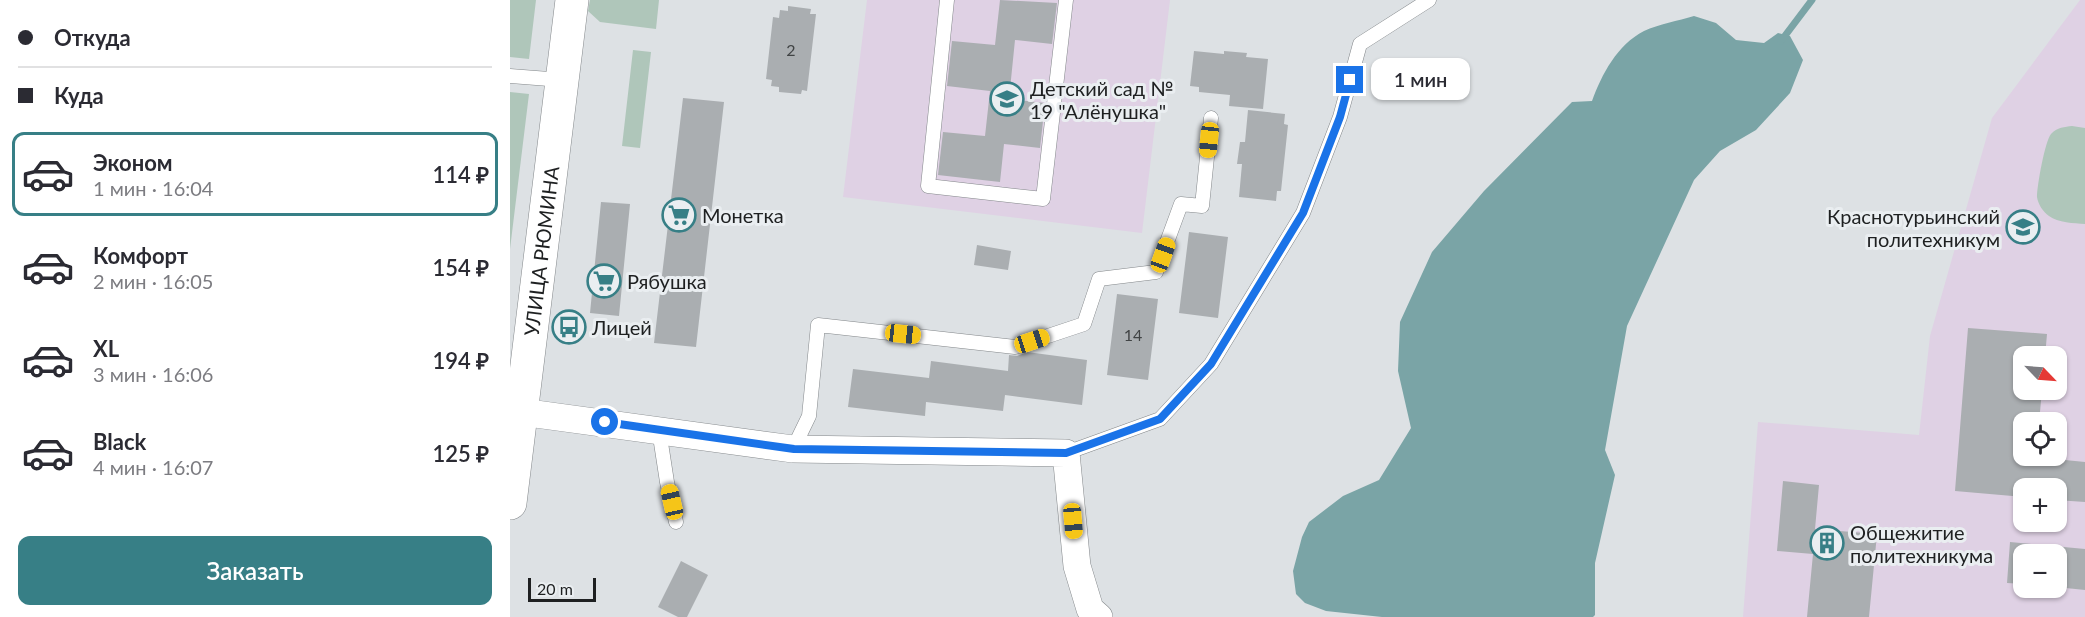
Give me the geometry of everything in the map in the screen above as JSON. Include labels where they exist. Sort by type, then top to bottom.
[{"type":"main road","name":"УЛИЦА РЮМИНА","points":[[511,484],[572,0]]},
{"type":"street","points":[[521,412],[794,449],[1066,453],[1077,566],[1090,609],[1099,617]]},
{"type":"lane","points":[[947,0],[928,186],[1043,199],[1066,0]]},
{"type":"lane","points":[[1066,453],[1160,419],[1211,364],[1303,213],[1340,117],[1360,44],[1429,0]]},
{"type":"lane","points":[[510,76],[562,80]]},
{"type":"lane","points":[[794,449],[809,416],[818,325],[1015,347],[1084,324],[1099,279],[1156,272],[1181,204],[1202,206],[1211,118]]},
{"type":"lane","points":[[659,430],[676,522]]},
{"type":"shaded area","name":"Детский сад № 19 \"Алёнушка\"","points":[[867,0],[1170,0],[1142,233],[843,197]]},
{"type":"shaded area","name":"Краснотурьинский политехникум","points":[[2080,0],[2085,0],[2085,617],[1743,617],[1758,422],[1919,435],[1930,336],[1992,118]]},
{"type":"green space","points":[[510,0],[536,0],[529,59],[510,57]]},
{"type":"green space","points":[[590,0],[659,0],[656,29],[600,22],[588,11]]},
{"type":"green space","points":[[633,50],[651,52],[640,148],[622,146]]},
{"type":"green space","points":[[510,92],[529,94],[510,249]]},
{"type":"green space","points":[[2072,126],[2085,128],[2085,224],[2053,218],[2043,210],[2037,197],[2049,138],[2056,130]]},
{"type":"water","points":[[1694,16],[1716,23],[1736,40],[1764,43],[1778,33],[1790,36],[1803,60],[1790,93],[1756,130],[1720,151],[1694,180],[1627,326],[1605,450],[1615,475],[1595,563],[1595,615],[1593,617],[1382,617],[1326,611],[1305,603],[1296,594],[1293,571],[1302,537],[1309,522],[1343,496],[1379,480],[1411,428],[1398,371],[1400,322],[1432,252],[1484,191],[1572,102],[1592,101],[1606,71],[1626,44],[1644,31]]},
{"type":"building","points":[[1000,0],[1057,3],[1052,44],[1015,40],[1009,99],[1045,103],[1040,148],[1004,144],[1000,182],[938,175],[943,132],[985,136],[990,91],[947,86],[952,41],[995,45]]},
{"type":"building","points":[[788,6],[811,9],[810,14],[816,14],[807,91],[802,90],[801,94],[779,92],[779,87],[771,86],[772,80],[766,79],[773,17],[779,18],[780,10],[788,11]]},
{"type":"building","points":[[1194,51],[1224,54],[1224,51],[1247,53],[1246,57],[1268,59],[1263,109],[1229,106],[1230,95],[1199,92],[1199,87],[1190,86]]},
{"type":"building","points":[[683,98],[724,102],[696,347],[654,343]]},
{"type":"building","points":[[1248,110],[1285,114],[1284,124],[1288,125],[1281,191],[1277,191],[1276,201],[1239,197],[1242,164],[1237,164],[1240,142],[1245,142]]},
{"type":"building","points":[[601,202],[630,204],[619,316],[590,313]]},
{"type":"building","points":[[1189,232],[1228,237],[1218,318],[1179,313]]},
{"type":"building","points":[[977,245],[1011,251],[1008,270],[974,265]]},
{"type":"building","points":[[1117,294],[1158,299],[1148,380],[1107,375]]},
{"type":"building","points":[[1968,328],[2047,334],[2046,346],[2013,346],[2013,400],[2041,400],[2040,412],[2013,412],[2013,466],[2067,466],[2067,460],[2085,462],[2085,502],[2067,501],[2067,478],[2013,478],[2013,496],[1955,491]]},
{"type":"building","points":[[1027,352],[1087,360],[1082,405],[1005,395],[1003,411],[926,402],[925,416],[848,407],[853,369],[929,378],[931,361],[1008,371],[1009,355],[1017,356]]},
{"type":"building","name":"Общежитие политехникума","points":[[1783,481],[1819,485],[1815,529],[1877,534],[1869,617],[1807,617],[1813,554],[1777,551]]},
{"type":"building","points":[[2010,542],[2031,544],[2013,544],[2013,583],[2007,583]]},
{"type":"building","points":[[2067,547],[2085,549],[2085,590],[2067,588]]},
{"type":"building","points":[[681,561],[708,575],[687,617],[678,617],[658,607]]},
{"type":"waterway","points":[[1781,41],[1812,0]]},
{"type":"place","name":"Детский сад № 19 \"Алёнушка\"","points":[[1007,99]]},
{"type":"place","name":"Монетка","points":[[679,215]]},
{"type":"place","name":"Краснотурьинский политехникум","points":[[2023,227]]},
{"type":"place","name":"Рябушка","points":[[604,281]]},
{"type":"place","name":"Лицей","points":[[569,327]]},
{"type":"place","name":"Общежитие политехникума","points":[[1827,543]]},
{"type":"route","points":[[605,422],[794,449],[1066,453],[1160,419],[1211,364],[1303,213],[1340,117],[1350,80]]}]
